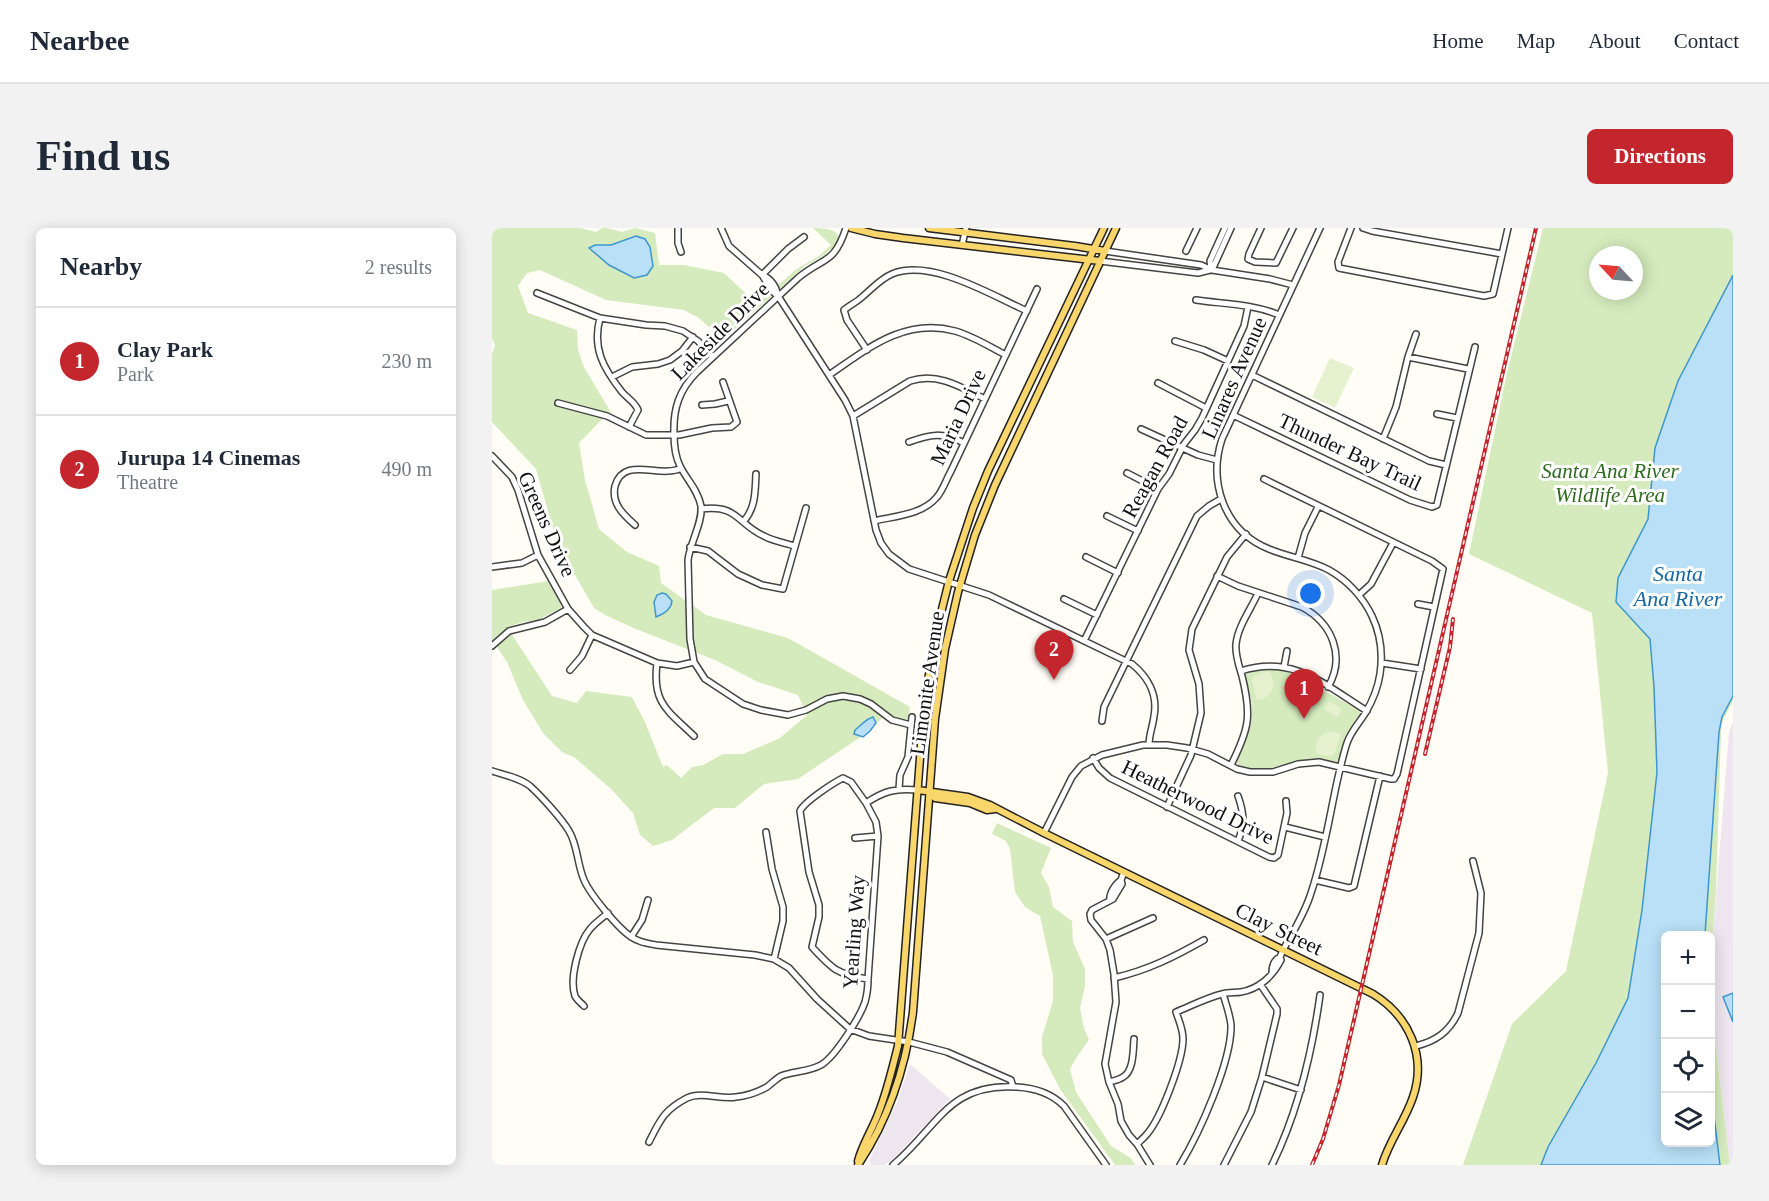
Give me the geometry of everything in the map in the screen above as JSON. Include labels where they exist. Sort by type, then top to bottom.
[{"type":"main road","points":[[851,228],[875,234],[1100,261]]},
{"type":"main road","points":[[929,228],[966,231],[1105,251]]},
{"type":"main road","name":"Limonite Avenue","points":[[858,1165],[860,1152],[884,1097],[899,1040],[927,685],[949,581],[988,471],[1104,228]]},
{"type":"main road","name":"Limonite Avenue","points":[[858,1165],[868,1150],[891,1099],[909,1042],[935,719],[939,685],[960,585],[975,535],[1002,469],[1116,228]]},
{"type":"main road","name":"Clay Street","points":[[918,790],[968,797],[990,805],[1281,954],[1380,998],[1404,1023],[1416,1046],[1418,1074],[1413,1096],[1386,1151],[1382,1165]]},
{"type":"main road","points":[[914,848],[916,855],[913,899],[921,907]]},
{"type":"street","points":[[678,228],[678,243],[681,252]]},
{"type":"street","points":[[721,228],[729,246],[776,288],[778,296],[853,416],[874,521],[881,543],[894,559],[909,569],[989,595],[1127,662],[1143,674],[1154,695],[1155,708],[1149,745]]},
{"type":"street","name":"Lakeside Drive","points":[[701,509],[699,496],[676,457],[674,413],[680,395],[690,379],[778,296],[804,273],[828,260],[836,252],[846,228]]},
{"type":"street","points":[[1186,251],[1196,230],[1187,228]]},
{"type":"street","points":[[1212,270],[1210,261],[1225,228]]},
{"type":"street","points":[[1212,270],[1231,228]]},
{"type":"street","points":[[1261,228],[1248,259],[1273,264],[1278,260],[1293,228]]},
{"type":"street","name":"Linares Avenue","points":[[1260,984],[1276,970],[1281,954],[1308,902],[1350,735],[1367,711],[1377,688],[1382,663],[1380,641],[1375,623],[1359,595],[1343,579],[1329,570],[1256,543],[1230,518],[1221,499],[1216,477],[1222,439],[1320,228]]},
{"type":"street","points":[[1352,228],[1338,262],[1339,268],[1485,296],[1492,294],[1508,228]]},
{"type":"street","points":[[1363,228],[1503,254]]},
{"type":"street","points":[[962,245],[966,231]]},
{"type":"street","points":[[762,274],[804,237]]},
{"type":"street","points":[[1105,251],[1201,265],[1212,270],[1293,285]]},
{"type":"street","points":[[1100,261],[1198,273],[1212,270]]},
{"type":"street","points":[[867,350],[847,321],[844,310],[891,274],[913,271],[952,277],[1027,311]]},
{"type":"street","name":"Maria Drive","points":[[874,521],[913,513],[936,498],[1037,289]]},
{"type":"street","points":[[537,293],[600,318],[646,326],[665,326],[683,331],[693,337],[713,357]]},
{"type":"street","points":[[1196,300],[1265,309],[1279,315]]},
{"type":"street","name":"Reagan Road","points":[[1084,641],[1158,489],[1197,427],[1244,326],[1248,307]]},
{"type":"street","points":[[600,318],[597,334],[597,348],[600,357],[621,391],[637,406],[636,414],[629,427]]},
{"type":"street","points":[[829,375],[889,336],[915,328],[933,327],[958,332],[1006,355]]},
{"type":"street","points":[[1383,438],[1396,407],[1416,334]]},
{"type":"street","points":[[612,377],[632,367],[670,360],[682,351],[693,337]]},
{"type":"street","points":[[1175,341],[1204,350],[1228,361]]},
{"type":"street","name":"Thunder Bay Trail","points":[[1233,415],[1410,500],[1432,507],[1437,505],[1475,347]]},
{"type":"street","points":[[1408,357],[1468,369]]},
{"type":"street","points":[[1252,375],[1429,461],[1446,465]]},
{"type":"street","points":[[853,416],[917,379],[941,379],[985,399]]},
{"type":"street","points":[[558,403],[606,416],[646,435],[674,436],[712,428],[731,427],[737,422],[723,382]]},
{"type":"street","points":[[1158,383],[1206,408]]},
{"type":"street","points":[[702,405],[728,401]]},
{"type":"street","points":[[1437,414],[1457,418]]},
{"type":"street","points":[[1141,429],[1198,455],[1217,460]]},
{"type":"street","points":[[909,442],[936,434],[950,436],[964,443]]},
{"type":"street","name":"Greens Drive","points":[[492,456],[512,477],[538,555],[568,609],[584,627],[592,635],[657,663],[677,666],[694,662]]},
{"type":"street","points":[[636,525],[621,512],[616,504],[615,488],[618,480],[628,471],[636,468],[671,472],[681,468]]},
{"type":"street","points":[[744,521],[755,499],[756,474]]},
{"type":"street","points":[[1127,474],[1158,489]]},
{"type":"street","points":[[1044,833],[1072,777],[1081,766],[1093,758],[1128,747],[1167,745],[1208,753],[1231,765],[1250,771],[1267,772],[1314,762],[1394,779],[1443,569],[1263,479]]},
{"type":"street","points":[[1102,721],[1104,707],[1197,516],[1221,499]]},
{"type":"street","points":[[1298,558],[1305,533],[1318,507]]},
{"type":"street","points":[[690,547],[708,551],[738,574],[762,585],[783,589],[806,508]]},
{"type":"street","points":[[795,546],[764,537],[724,509],[701,509],[688,560],[690,639],[694,662],[705,679],[743,704],[761,710],[788,715],[806,710],[827,699],[843,696],[860,699],[892,720],[911,725]]},
{"type":"street","points":[[1107,516],[1138,531]]},
{"type":"street","points":[[1167,807],[1185,770],[1199,724],[1201,704],[1191,658],[1192,629],[1227,557],[1246,534]]},
{"type":"street","points":[[1359,595],[1371,584],[1393,543]]},
{"type":"street","points":[[492,567],[522,563],[538,555]]},
{"type":"street","points":[[1086,557],[1118,573]]},
{"type":"street","points":[[1217,576],[1238,586],[1302,607],[1317,616],[1335,643],[1334,675],[1328,687]]},
{"type":"street","points":[[1231,765],[1247,726],[1248,701],[1236,648],[1237,639],[1258,593]]},
{"type":"street","points":[[1064,599],[1097,615]]},
{"type":"street","points":[[1418,604],[1434,607]]},
{"type":"street","points":[[492,646],[508,632],[545,622],[568,609]]},
{"type":"street","points":[[570,670],[582,656],[592,635]]},
{"type":"street","points":[[1284,667],[1287,651]]},
{"type":"street","points":[[657,663],[655,681],[658,696],[666,710],[694,736]]},
{"type":"street","points":[[1382,663],[1421,669]]},
{"type":"street","points":[[1241,671],[1261,666],[1284,667],[1302,672],[1367,711]]},
{"type":"street","points":[[899,789],[900,775],[908,757],[912,717]]},
{"type":"street","name":"Heatherwood Drive","points":[[1093,758],[1099,768],[1110,778],[1274,858],[1278,855],[1285,827],[1286,801]]},
{"type":"street","points":[[492,771],[530,786],[569,831],[575,843],[584,880],[592,894],[631,937],[642,943],[774,959],[789,968],[817,999],[850,1029],[869,1036],[909,1042],[947,1052],[1011,1080],[1013,1087]]},
{"type":"street","points":[[1315,880],[1349,888],[1354,886],[1380,776]]},
{"type":"street","name":"Yearling Way","points":[[649,1142],[664,1114],[689,1097],[738,1097],[764,1089],[780,1077],[822,1064],[833,1055],[864,1005],[868,980],[878,836],[876,822],[866,803],[851,782],[843,778],[803,804],[800,811],[809,872],[819,905],[819,917],[812,947],[836,971],[849,977],[868,980]]},
{"type":"street","name":"Clay Street","points":[[866,803],[887,791],[918,790]]},
{"type":"street","points":[[1238,796],[1244,816],[1238,841]]},
{"type":"street","points":[[1285,827],[1324,837]]},
{"type":"street","points":[[766,832],[772,869],[783,907],[783,921],[774,959]]},
{"type":"street","points":[[855,838],[878,836]]},
{"type":"street","points":[[1416,1046],[1440,1037],[1458,1013],[1479,933],[1481,892],[1473,861]]},
{"type":"street","points":[[1125,873],[1121,880],[1122,884],[1113,899],[1092,910],[1090,914],[1091,920],[1106,939],[1114,978],[1116,1002],[1105,1064],[1109,1082],[1122,1121],[1150,1165]]},
{"type":"street","points":[[631,937],[642,920],[648,900]]},
{"type":"street","points":[[584,1006],[576,998],[572,982],[582,941],[589,930],[608,914]]},
{"type":"street","points":[[1106,939],[1153,918]]},
{"type":"street","points":[[1114,978],[1154,966],[1204,940]]},
{"type":"street","points":[[1137,1144],[1148,1133],[1163,1104],[1177,1067],[1183,1038],[1176,1012],[1222,994],[1242,992],[1260,984],[1277,1009],[1277,1014],[1251,1113],[1224,1165]]},
{"type":"street","points":[[1180,1165],[1193,1141],[1222,1072],[1231,1025],[1222,994]]},
{"type":"street","points":[[1272,1165],[1280,1149],[1300,1090],[1314,1039],[1320,995]]},
{"type":"street","points":[[1109,1082],[1125,1077],[1129,1072],[1134,1039]]},
{"type":"street","points":[[1262,1077],[1300,1090]]},
{"type":"street","points":[[893,1165],[957,1100],[973,1092],[998,1087],[1035,1089],[1056,1098],[1106,1165]]},
{"type":"shaded area","points":[[1733,722],[1733,1165],[1730,1165],[1715,1040],[1713,931],[1729,732]]},
{"type":"shaded area","points":[[910,1064],[950,1099],[891,1161],[884,1165],[871,1165],[869,1161],[897,1102]]},
{"type":"green space","points":[[492,228],[580,228],[596,232],[607,228],[622,232],[635,228],[655,233],[659,265],[684,265],[724,273],[756,303],[767,290],[819,256],[831,245],[813,228],[836,232],[838,237],[831,249],[806,265],[723,340],[699,318],[684,310],[606,300],[540,270],[527,273],[518,286],[528,313],[577,330],[578,350],[584,367],[610,411],[579,443],[585,480],[599,529],[627,552],[659,566],[661,583],[706,615],[788,638],[910,707],[908,718],[905,720],[892,716],[882,718],[868,732],[798,779],[764,784],[735,808],[714,808],[672,840],[653,846],[640,835],[633,813],[611,789],[574,757],[562,752],[543,733],[523,700],[507,662],[497,647],[492,646],[492,590],[548,581],[561,608],[538,620],[507,627],[552,696],[577,703],[586,691],[632,697],[663,767],[667,765],[681,778],[692,767],[703,765],[723,754],[743,754],[780,738],[807,715],[798,695],[758,682],[715,660],[636,629],[594,608],[558,546],[536,469],[492,422],[492,354],[495,345],[492,339]]},
{"type":"green space","name":"Santa Ana River Wildlife Area","points":[[1543,228],[1733,228],[1733,701],[1722,722],[1721,732],[1713,931],[1661,931],[1661,1147],[1715,1147],[1715,1040],[1730,1165],[1463,1165],[1512,1024],[1566,971],[1608,773],[1592,613],[1469,554],[1507,373]]},
{"type":"green space","points":[[1330,358],[1354,368],[1335,408],[1312,397]]},
{"type":"green space","points":[[1260,669],[1282,670],[1296,674],[1360,711],[1360,715],[1345,737],[1339,760],[1336,762],[1308,759],[1258,770],[1238,765],[1236,761],[1246,739],[1252,716],[1251,699],[1245,675]]},
{"type":"green space","points":[[1267,671],[1274,684],[1267,696],[1257,700],[1252,680],[1255,676]]},
{"type":"green space","points":[[1329,701],[1342,709],[1337,717],[1324,709]]},
{"type":"green space","points":[[1330,731],[1341,734],[1334,754],[1330,756],[1317,754],[1318,740]]},
{"type":"green space","points":[[997,823],[1051,848],[1041,873],[1049,887],[1053,907],[1072,921],[1073,942],[1085,969],[1085,986],[1080,1008],[1089,1040],[1070,1069],[1076,1092],[1111,1146],[1131,1158],[1135,1165],[1115,1165],[1060,1089],[1042,1054],[1042,1037],[1053,1001],[1053,975],[1040,916],[1025,907],[1015,892],[1010,849],[1006,841],[992,834]]},
{"type":"water","points":[[636,236],[645,239],[650,247],[653,266],[647,275],[634,278],[609,265],[589,248],[595,245],[611,245]]},
{"type":"water","name":"Santa Ana River","points":[[1733,275],[1733,696],[1722,717],[1719,732],[1705,931],[1661,931],[1661,1147],[1715,1147],[1715,1124],[1720,1165],[1541,1165],[1548,1147],[1596,1063],[1628,998],[1642,910],[1657,772],[1650,639],[1616,602],[1618,578],[1648,519],[1655,448],[1678,381]]},
{"type":"water","points":[[662,593],[672,601],[667,611],[656,617],[654,602],[657,595]]},
{"type":"water","points":[[873,717],[876,723],[870,731],[863,737],[854,734],[855,730]]},
{"type":"water","points":[[1733,993],[1733,1022],[1723,997]]},
{"type":"railway","points":[[1312,1165],[1323,1139],[1339,1085],[1536,228]]},
{"type":"railway","points":[[1425,754],[1450,647],[1453,619]]},
{"type":"place","name":"Jurupa 14 Cinemas","points":[[1054,680]]},
{"type":"place","name":"Clay Park","points":[[1304,719]]}]
